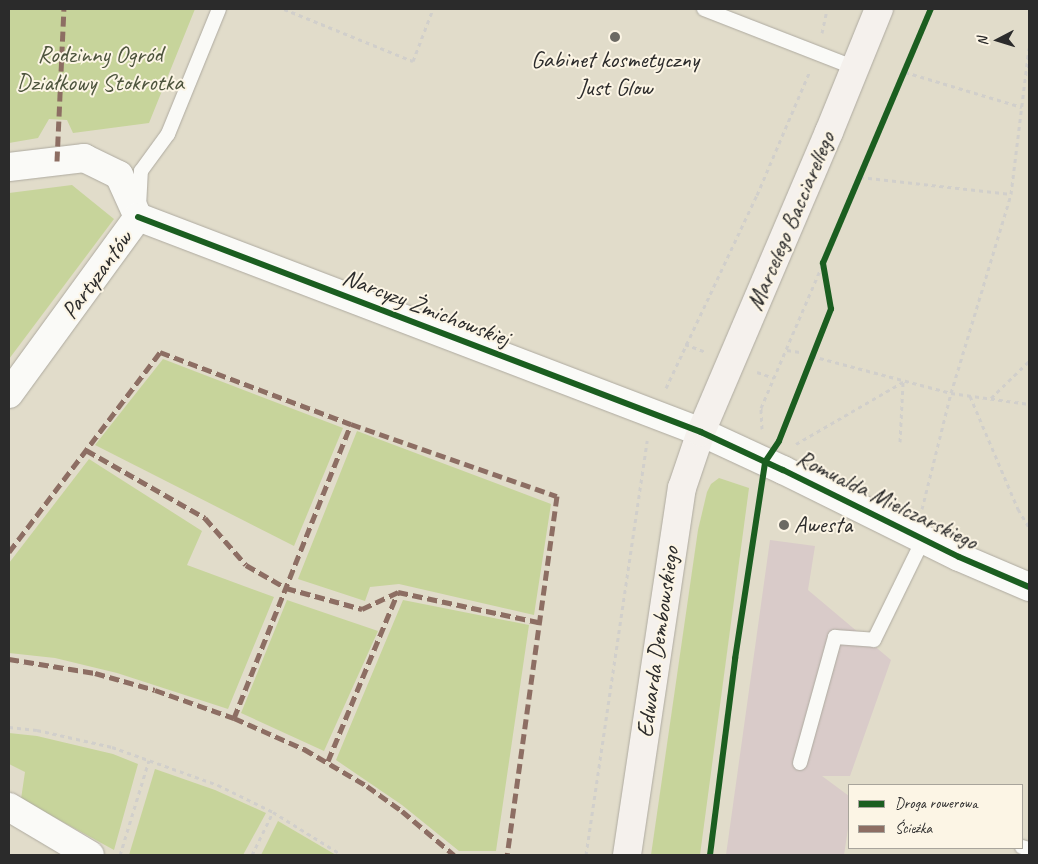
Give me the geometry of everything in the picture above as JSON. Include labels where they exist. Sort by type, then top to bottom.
[{"type":"street","name":"Marcelego Bacciarellego","points":[[701,432],[879,9]]},
{"type":"street","points":[[9,167],[84,158],[119,175],[138,217]]},
{"type":"street","name":"Partyzantów","points":[[9,394],[138,217]]},
{"type":"street","name":"Narcyzy Żmichowskiej","points":[[138,217],[701,432]]},
{"type":"street","name":"Romualda Mielczarskiego","points":[[701,432],[783,470],[918,538],[1029,587]]},
{"type":"street","name":"Edwarda Dembowskiego","points":[[627,855],[677,510],[682,488],[701,432]]},
{"type":"street","points":[[9,807],[90,855]]},
{"type":"lane","name":"Partyzantów","points":[[138,217],[141,171],[168,134],[219,9]]},
{"type":"lane","points":[[704,9],[855,68]]},
{"type":"lane","points":[[800,763],[835,637],[874,640],[918,538]]},
{"type":"path","points":[[284,9],[413,61],[433,9]]},
{"type":"path","points":[[586,855],[639,490],[653,415],[756,195],[817,53],[827,9]]},
{"type":"path","points":[[918,538],[920,516],[951,393],[1011,194],[1029,48]]},
{"type":"path","points":[[905,72],[1022,107]]},
{"type":"path","points":[[860,177],[1011,194]]},
{"type":"path","points":[[823,263],[826,274]]},
{"type":"path","points":[[761,423],[761,408],[823,263]]},
{"type":"path","points":[[685,344],[712,354]]},
{"type":"path","points":[[787,350],[800,352]]},
{"type":"path","points":[[813,356],[903,382],[951,393],[1029,404]]},
{"type":"path","points":[[991,399],[1029,361]]},
{"type":"path","points":[[754,371],[774,378]]},
{"type":"path","points":[[900,442],[903,382]]},
{"type":"path","points":[[791,452],[796,444],[903,382]]},
{"type":"path","points":[[970,396],[1018,509],[1029,527]]},
{"type":"path","points":[[9,727],[37,730],[112,747],[218,785],[273,812],[342,855]]},
{"type":"path","points":[[120,855],[149,760]]},
{"type":"path","points":[[252,855],[273,812]]},
{"type":"shaded area","points":[[770,540],[815,546],[808,590],[891,660],[850,776],[822,776],[848,795],[848,829],[844,855],[726,855]]},
{"type":"green space","name":"Rodzinny Ogród Działkowy Stokrotka","points":[[9,9],[195,9],[149,123],[73,133],[67,120],[49,119],[38,138],[9,143]]},
{"type":"green space","points":[[72,185],[114,219],[9,359],[9,193]]},
{"type":"green space","points":[[163,359],[343,428],[294,546],[95,445]]},
{"type":"green space","points":[[357,431],[551,504],[534,615],[399,584],[370,587],[365,601],[298,579]]},
{"type":"green space","points":[[89,459],[202,531],[187,565],[274,597],[228,709],[117,673],[55,658],[9,653],[9,563]]},
{"type":"green space","points":[[719,478],[749,488],[700,855],[651,855],[698,530],[707,492],[711,484]]},
{"type":"green space","points":[[287,600],[378,631],[324,751],[241,713]]},
{"type":"green space","points":[[403,600],[529,625],[496,851],[459,851],[402,805],[336,760]]},
{"type":"green space","points":[[9,733],[37,736],[113,754],[138,764],[114,850],[21,799],[25,772],[9,764]]},
{"type":"green space","points":[[155,769],[215,790],[266,813],[243,855],[129,855]]},
{"type":"green space","points":[[278,821],[336,855],[261,855]]},
{"type":"marked path","points":[[57,161],[64,9]]},
{"type":"marked path","points":[[9,552],[160,352],[351,424],[557,496],[507,855]]},
{"type":"marked path","points":[[234,718],[351,424]]},
{"type":"marked path","points":[[86,450],[205,518],[246,565],[286,588],[362,609],[398,592],[538,622]]},
{"type":"marked path","points":[[328,761],[398,592]]},
{"type":"marked path","points":[[9,659],[95,673],[155,690],[234,718],[304,749],[367,786],[402,811],[454,855]]},
{"type":"cycle path","points":[[710,855],[735,659],[765,462],[779,441],[831,309],[823,263],[931,9]]},
{"type":"cycle path","points":[[138,217],[701,432],[783,470],[959,557],[1029,587]]},
{"type":"place","name":"Gabinet kosmetyczny Just Glow","points":[[615,37]]},
{"type":"place","name":"Awesta","points":[[784,525]]}]
